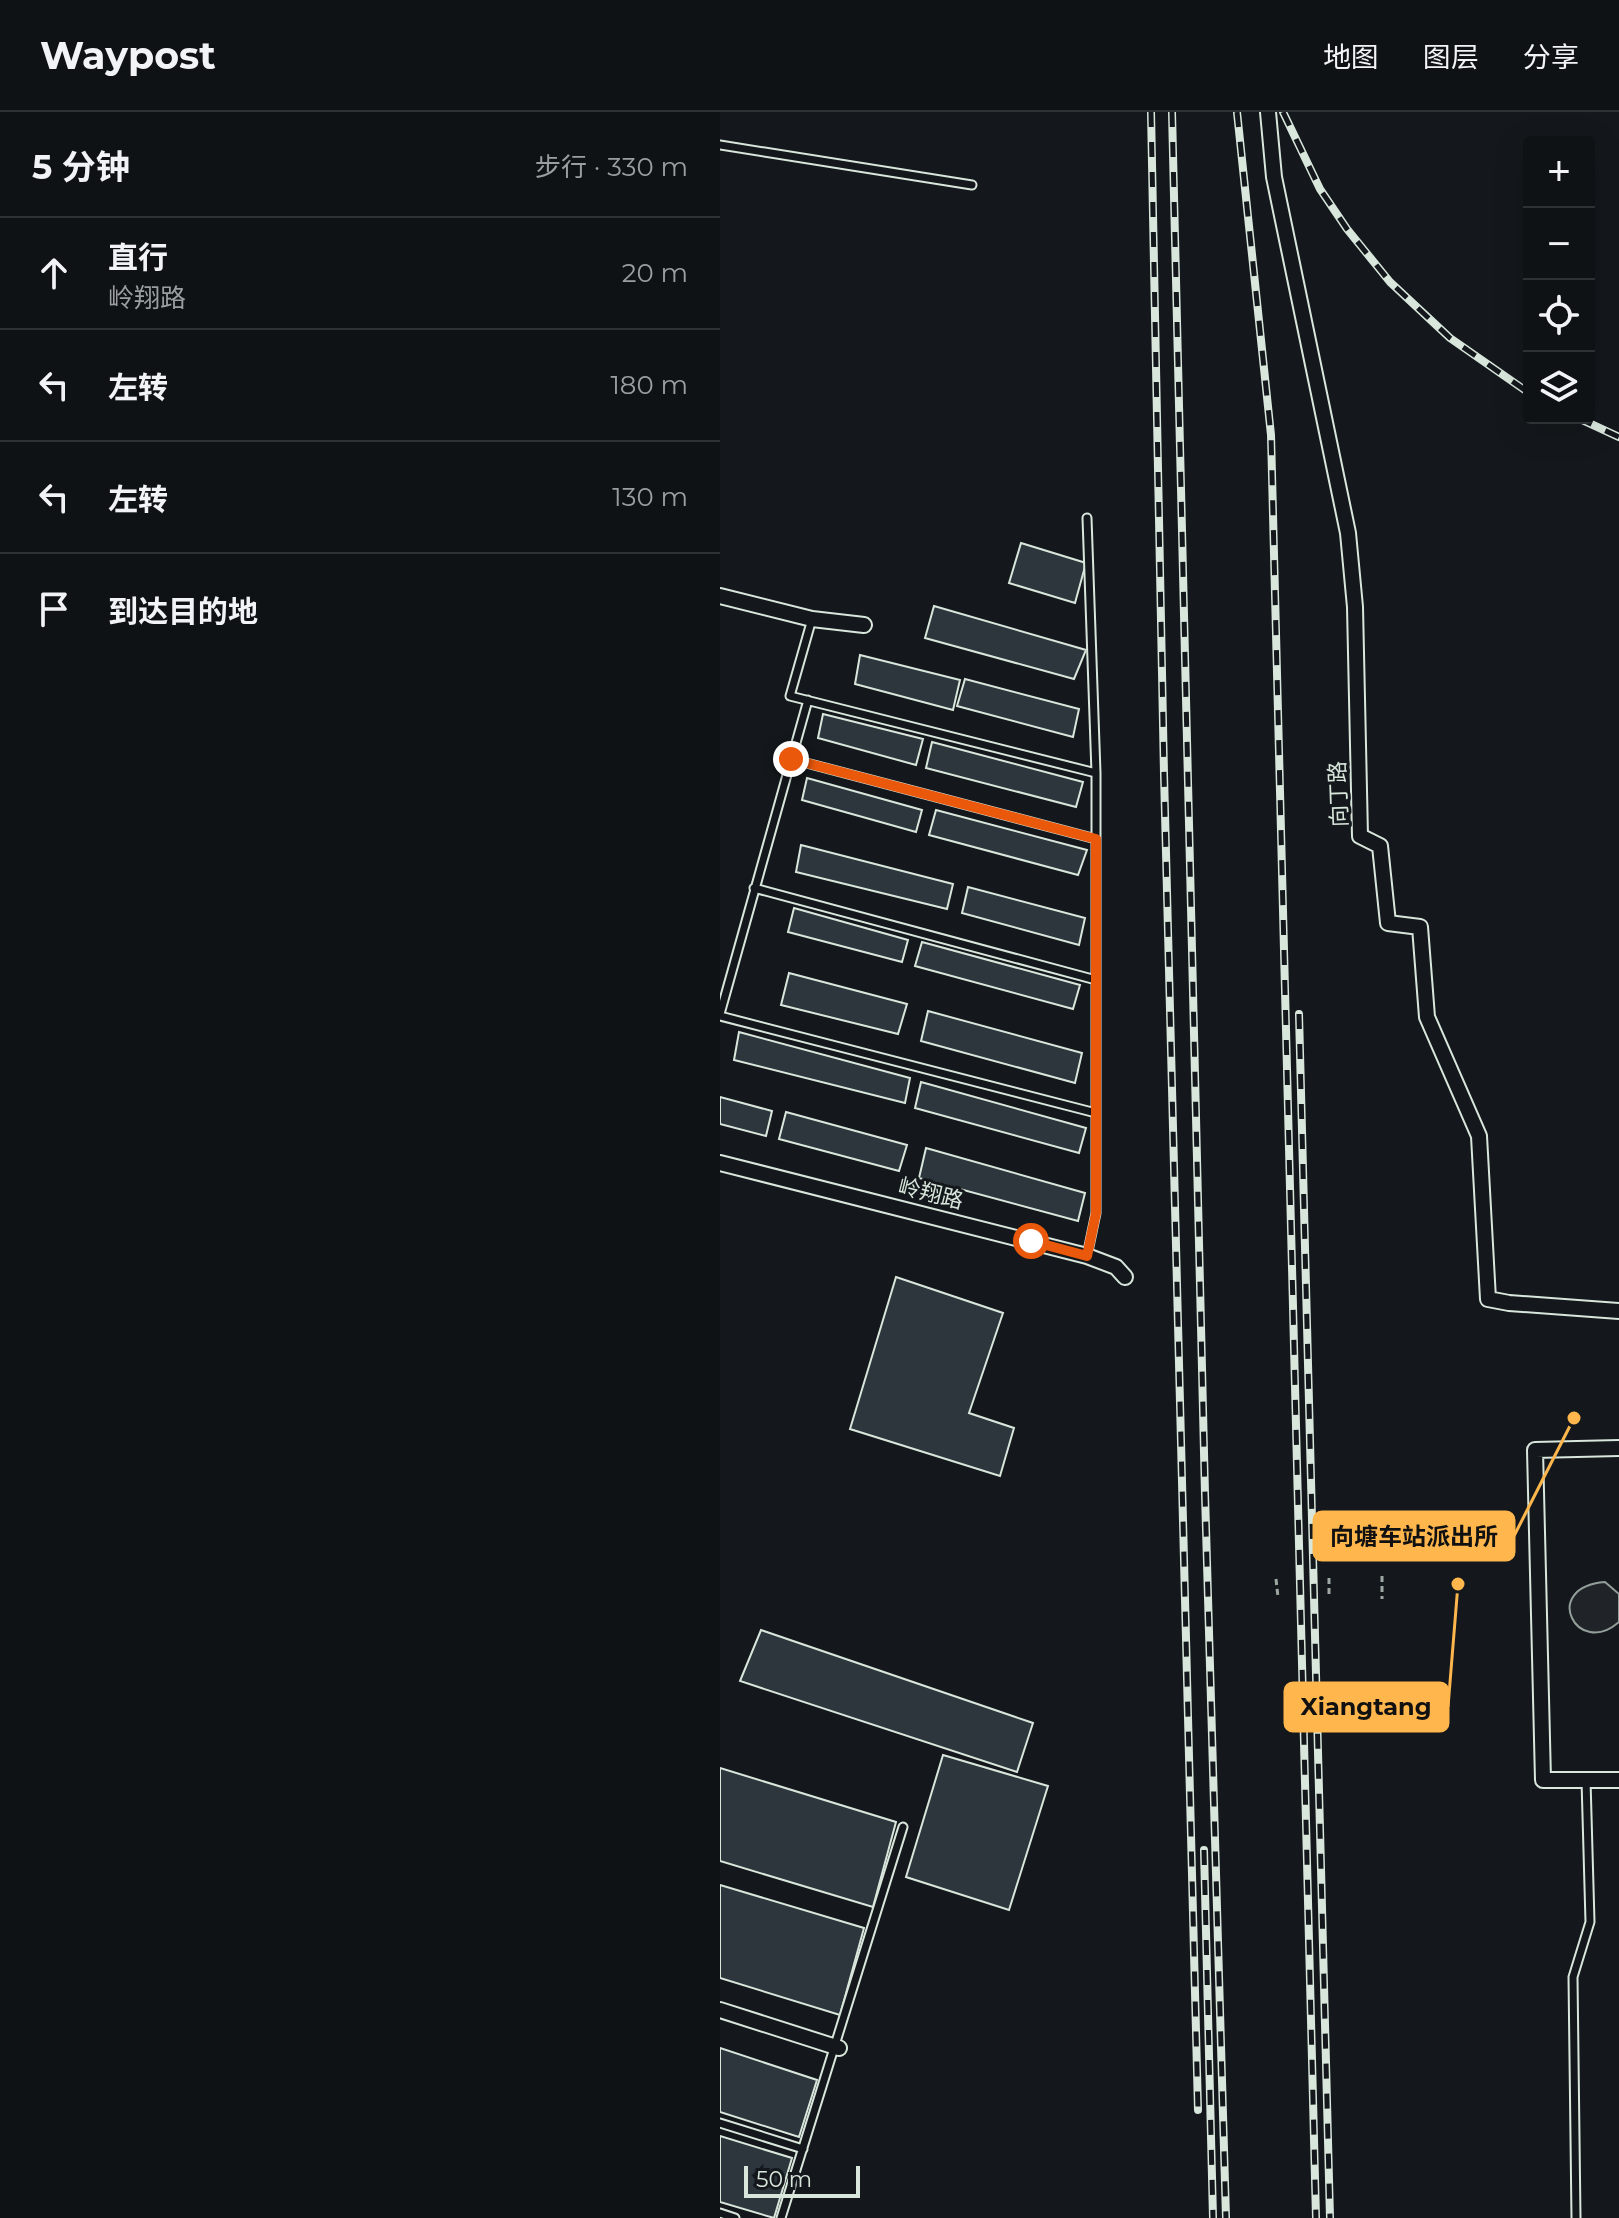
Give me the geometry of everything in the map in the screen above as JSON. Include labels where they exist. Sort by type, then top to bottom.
[{"type":"street","name":"向丁路","points":[[1268,112],[1274,177],[1348,533],[1355,607],[1360,836],[1380,846],[1388,923],[1420,927],[1427,1017],[1479,1136],[1488,1299],[1619,1311]]},
{"type":"street","points":[[720,596],[812,619],[864,625]]},
{"type":"street","name":"岭翔路","points":[[720,1163],[1087,1256],[1116,1267],[1125,1277]]},
{"type":"street","points":[[1619,1448],[1535,1450],[1543,1780],[1619,1780]]},
{"type":"street","points":[[720,2010],[837,2047]]},
{"type":"lane","points":[[720,145],[972,185]]},
{"type":"lane","points":[[1087,518],[1096,773],[1096,1213],[1087,1256]]},
{"type":"lane","points":[[812,619],[790,696],[1096,773]]},
{"type":"lane","points":[[808,700],[720,1015],[1096,1113]]},
{"type":"lane","points":[[791,759],[1096,839]]},
{"type":"lane","points":[[754,888],[1096,980]]},
{"type":"lane","points":[[1576,2218],[1573,1977],[1590,1922],[1586,1780]]},
{"type":"lane","points":[[781,2218],[837,2047],[903,1827]]},
{"type":"lane","points":[[720,2123],[803,2149]]},
{"type":"lane","points":[[720,2213],[735,2218]]},
{"type":"path","points":[[1382,1576],[1382,1599]]},
{"type":"path","points":[[1329,1578],[1329,1598]]},
{"type":"path","points":[[1276,1579],[1278,1597]]},
{"type":"shaded area","points":[[1605,1582],[1619,1594],[1619,1622],[1604,1631],[1590,1632],[1579,1627],[1572,1618],[1570,1607],[1574,1596],[1585,1587]]},
{"type":"building","points":[[1021,543],[1086,563],[1075,603],[1009,583]]},
{"type":"building","points":[[934,606],[1086,650],[1074,679],[925,638]]},
{"type":"building","points":[[860,655],[960,680],[953,710],[855,684]]},
{"type":"building","points":[[965,679],[1079,709],[1073,737],[957,706]]},
{"type":"building","points":[[823,714],[923,739],[916,765],[818,738]]},
{"type":"building","points":[[932,742],[1083,782],[1076,807],[926,768]]},
{"type":"building","points":[[807,778],[922,810],[916,832],[802,800]]},
{"type":"building","points":[[936,810],[1087,850],[1078,875],[929,835]]},
{"type":"building","points":[[801,845],[953,884],[947,909],[796,872]]},
{"type":"building","points":[[968,887],[1085,918],[1079,945],[962,913]]},
{"type":"building","points":[[794,908],[908,940],[902,962],[788,932]]},
{"type":"building","points":[[922,942],[1080,985],[1073,1009],[915,966]]},
{"type":"building","points":[[789,973],[907,1004],[898,1034],[781,1005]]},
{"type":"building","points":[[928,1011],[1082,1053],[1075,1083],[921,1041]]},
{"type":"building","points":[[739,1032],[910,1078],[905,1103],[734,1060]]},
{"type":"building","points":[[921,1082],[1086,1128],[1079,1153],[915,1108]]},
{"type":"building","points":[[720,1097],[772,1111],[766,1136],[720,1124]]},
{"type":"building","points":[[786,1112],[907,1145],[899,1171],[779,1139]]},
{"type":"building","points":[[926,1148],[1085,1193],[1078,1221],[919,1178]]},
{"type":"building","points":[[896,1277],[1003,1313],[969,1413],[1014,1428],[1000,1476],[850,1429]]},
{"type":"building","points":[[761,1630],[1033,1723],[1017,1772],[740,1681]]},
{"type":"building","points":[[943,1755],[1048,1786],[1009,1910],[906,1877]]},
{"type":"building","points":[[720,1768],[896,1822],[873,1907],[720,1861]]},
{"type":"building","points":[[720,1885],[864,1928],[840,2015],[720,1978]]},
{"type":"building","points":[[720,2048],[817,2080],[799,2137],[720,2112]]},
{"type":"building","points":[[720,2136],[792,2158],[774,2218],[720,2202]]},
{"type":"railway","points":[[1151,112],[1164,774],[1198,2110]]},
{"type":"railway","points":[[1172,112],[1205,1494],[1226,2218]]},
{"type":"railway","points":[[1237,112],[1271,435],[1316,2218]]},
{"type":"railway","points":[[1283,112],[1320,189],[1347,229],[1390,282],[1450,338],[1523,389]]},
{"type":"railway","points":[[1591,424],[1619,437]]},
{"type":"railway","points":[[1299,1014],[1330,2218]]},
{"type":"railway","points":[[1204,1850],[1213,2218]]},
{"type":"place","name":"向塘车站派出所","points":[[1574,1418]]},
{"type":"place","name":"Xiangtang","points":[[1458,1584]]},
{"type":"route","points":[[791,759],[1096,839],[1096,1213],[1087,1256],[1031,1241]]}]
